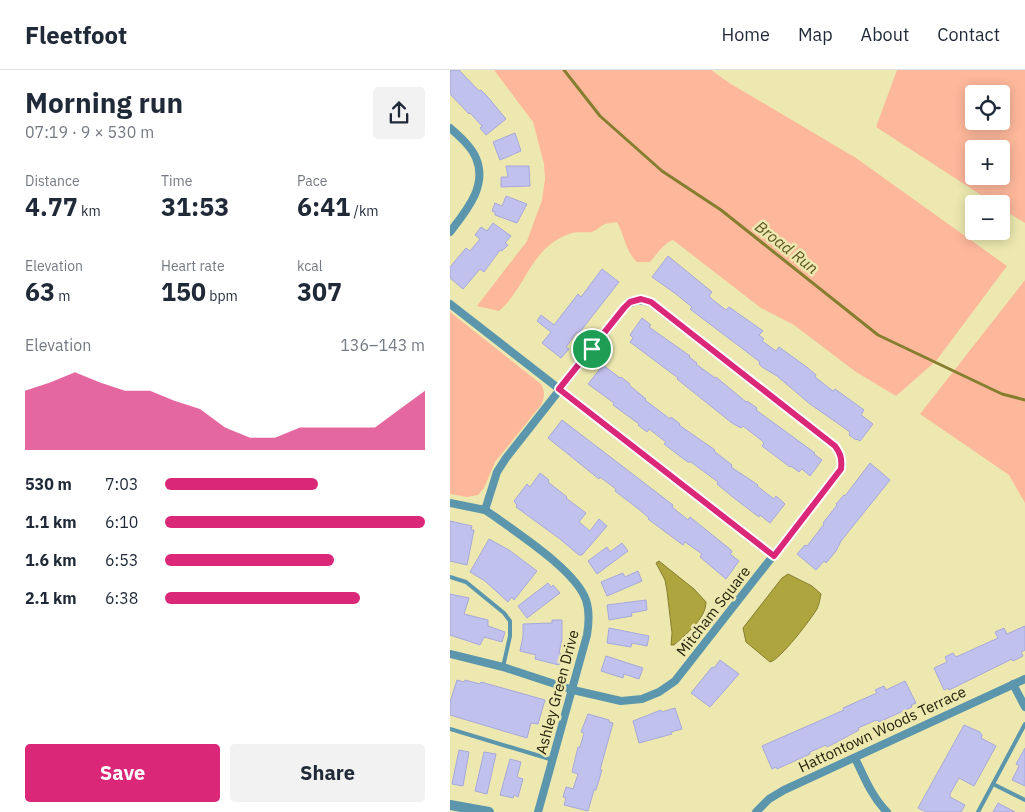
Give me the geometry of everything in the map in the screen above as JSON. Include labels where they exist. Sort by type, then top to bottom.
[{"type":"street","points":[[450,128],[476,158],[479,181],[472,204],[450,232]]},
{"type":"street","name":"Mitcham Square","points":[[450,654],[502,667],[573,690],[620,701],[633,701],[659,692],[675,680],[774,556],[841,469],[842,459],[840,453],[828,440],[651,302],[641,299],[630,302],[506,458],[497,472],[486,510]]},
{"type":"street","points":[[450,304],[774,556]]},
{"type":"street","name":"Ashley Green Drive","points":[[450,503],[486,510],[567,571],[586,599],[589,619],[588,635],[538,812]]},
{"type":"street","name":"Hattontown Woods Terrace","points":[[756,812],[784,790],[1025,678]]},
{"type":"street","points":[[1012,684],[1025,707]]},
{"type":"street","points":[[855,758],[872,794],[887,812]]},
{"type":"street","points":[[450,805],[489,812]]},
{"type":"lane","points":[[450,577],[466,582],[504,613],[510,621],[510,636],[502,667]]},
{"type":"lane","points":[[978,812],[1025,724]]},
{"type":"lane","points":[[450,730],[554,760]]},
{"type":"lane","points":[[993,784],[1025,800]]},
{"type":"shaded area","points":[[494,70],[711,70],[731,84],[856,158],[965,236],[965,240],[971,240],[1007,266],[936,361],[896,396],[856,372],[794,325],[761,308],[673,240],[664,246],[650,262],[637,262],[630,253],[617,222],[605,224],[592,232],[572,233],[545,249],[516,291],[499,311],[477,306],[527,241],[542,200],[545,179],[544,164],[533,122]]},
{"type":"shaded area","points":[[897,70],[1025,70],[1025,223],[1010,214],[1010,195],[981,195],[966,185],[1010,185],[1010,140],[965,140],[965,185],[876,127]]},
{"type":"shaded area","points":[[1025,280],[1025,503],[1009,475],[920,414]]},
{"type":"shaded area","points":[[450,312],[541,384],[544,392],[541,405],[495,462],[484,488],[478,495],[467,497],[450,494]]},
{"type":"shaded area","points":[[659,561],[694,589],[706,602],[703,614],[699,620],[674,645],[671,645],[672,633],[665,580],[656,563]]},
{"type":"shaded area","points":[[788,574],[812,586],[821,594],[817,609],[802,630],[775,660],[770,662],[746,642],[743,628],[782,578]]},
{"type":"building","points":[[450,70],[459,70],[479,91],[481,90],[487,96],[506,119],[486,135],[480,128],[482,126],[450,94]]},
{"type":"building","points":[[515,133],[521,151],[500,160],[493,142]]},
{"type":"building","points":[[506,166],[529,166],[530,186],[501,187],[501,177],[508,177]]},
{"type":"building","points":[[506,196],[527,204],[517,223],[495,215],[495,212],[492,211],[495,203],[502,206]]},
{"type":"building","points":[[493,223],[511,236],[505,243],[508,245],[502,251],[500,250],[484,272],[480,269],[463,289],[450,278],[450,267],[466,248],[470,251],[480,239],[475,235],[481,227],[487,231]]},
{"type":"building","points":[[668,256],[712,292],[709,296],[713,300],[726,310],[729,307],[763,331],[759,335],[764,339],[762,341],[776,351],[779,347],[808,368],[816,375],[815,377],[833,391],[835,389],[864,410],[861,415],[873,424],[860,441],[849,435],[850,432],[810,404],[777,376],[762,367],[759,364],[760,362],[690,309],[692,307],[652,277]]},
{"type":"building","points":[[602,269],[619,282],[579,333],[577,332],[566,347],[569,349],[561,358],[542,343],[551,332],[537,321],[541,315],[554,325],[578,294],[581,297]]},
{"type":"building","points":[[642,318],[651,325],[649,327],[690,356],[696,364],[716,377],[746,402],[757,408],[756,410],[815,453],[822,460],[810,476],[802,469],[799,472],[790,467],[762,446],[764,443],[761,440],[743,426],[741,428],[732,423],[678,378],[630,342],[633,338],[630,335]]},
{"type":"building","points":[[603,365],[630,384],[645,400],[670,419],[671,417],[679,425],[715,450],[732,465],[731,467],[758,485],[774,499],[776,496],[785,504],[770,523],[734,498],[717,484],[718,482],[664,444],[666,442],[649,429],[647,432],[613,405],[614,403],[588,384]]},
{"type":"building","points":[[562,420],[673,505],[672,507],[688,520],[690,517],[731,550],[730,554],[739,561],[726,579],[700,557],[702,554],[685,542],[683,545],[648,519],[641,511],[615,491],[616,489],[600,477],[599,479],[548,438]]},
{"type":"building","points":[[870,463],[890,480],[841,541],[836,551],[826,563],[824,561],[816,570],[797,554],[805,545],[807,546],[836,504],[845,496]]},
{"type":"building","points":[[540,473],[566,498],[586,513],[579,522],[590,531],[599,519],[607,526],[582,555],[579,555],[516,507],[517,505],[514,501],[527,484],[530,487]]},
{"type":"building","points":[[450,521],[472,526],[471,530],[474,530],[467,565],[450,561]]},
{"type":"building","points":[[489,539],[509,550],[537,571],[514,600],[512,597],[508,602],[485,581],[470,572]]},
{"type":"building","points":[[622,543],[628,551],[597,574],[588,561],[607,547],[610,552]]},
{"type":"building","points":[[638,571],[642,581],[607,596],[601,582],[623,573],[625,577]]},
{"type":"building","points":[[548,583],[551,587],[553,585],[560,593],[527,618],[518,606]]},
{"type":"building","points":[[450,594],[469,598],[464,614],[488,620],[488,626],[505,632],[502,642],[484,637],[480,645],[450,635]]},
{"type":"building","points":[[646,600],[647,610],[631,613],[632,616],[609,620],[607,605]]},
{"type":"building","points":[[552,620],[562,620],[562,639],[559,653],[562,654],[559,665],[535,659],[536,655],[520,651],[523,624],[552,623]]},
{"type":"building","points":[[1025,626],[1025,650],[1021,652],[1023,656],[1013,661],[1012,659],[949,690],[948,688],[944,690],[934,668],[947,662],[945,657],[953,653],[956,657],[998,638],[995,632],[1004,628],[1007,634]]},
{"type":"building","points":[[609,628],[649,636],[647,646],[632,643],[631,647],[607,643]]},
{"type":"building","points":[[606,656],[643,668],[639,679],[624,674],[623,678],[601,671]]},
{"type":"building","points":[[720,660],[739,674],[710,707],[691,693]]},
{"type":"building","points":[[457,680],[480,684],[481,682],[545,700],[538,724],[531,723],[527,738],[450,715],[450,702]]},
{"type":"building","points":[[905,681],[916,703],[911,705],[912,707],[879,722],[878,720],[874,721],[858,728],[859,730],[827,747],[826,745],[777,769],[776,767],[772,769],[762,746],[844,710],[843,708],[877,693],[875,690],[884,686],[886,690]]},
{"type":"building","points":[[675,708],[682,729],[671,732],[672,734],[639,743],[633,721],[661,710],[662,712]]},
{"type":"building","points":[[588,714],[613,723],[600,770],[602,770],[588,811],[564,805],[566,798],[563,797],[566,787],[573,789],[578,774],[572,772],[578,747],[580,747],[584,733],[581,732]]},
{"type":"building","points":[[964,725],[980,732],[981,738],[996,746],[974,786],[959,778],[950,794],[950,797],[965,805],[961,812],[926,812],[918,808]]},
{"type":"building","points":[[1025,748],[1025,786],[1012,780],[1019,766],[1016,764]]},
{"type":"building","points":[[459,750],[469,752],[463,786],[452,784]]},
{"type":"building","points":[[484,752],[496,754],[487,794],[475,791]]},
{"type":"building","points":[[510,759],[521,762],[517,777],[523,779],[518,797],[514,795],[513,798],[500,795]]},
{"type":"building","points":[[998,803],[1015,812],[993,812]]},
{"type":"waterway","name":"Broad Run","points":[[564,70],[600,116],[662,171],[721,210],[878,335],[1002,394],[1025,400]]},
{"type":"route","points":[[641,299],[651,302],[835,446],[842,459],[841,469],[774,556],[559,389],[592,349],[630,302],[641,299]]}]
